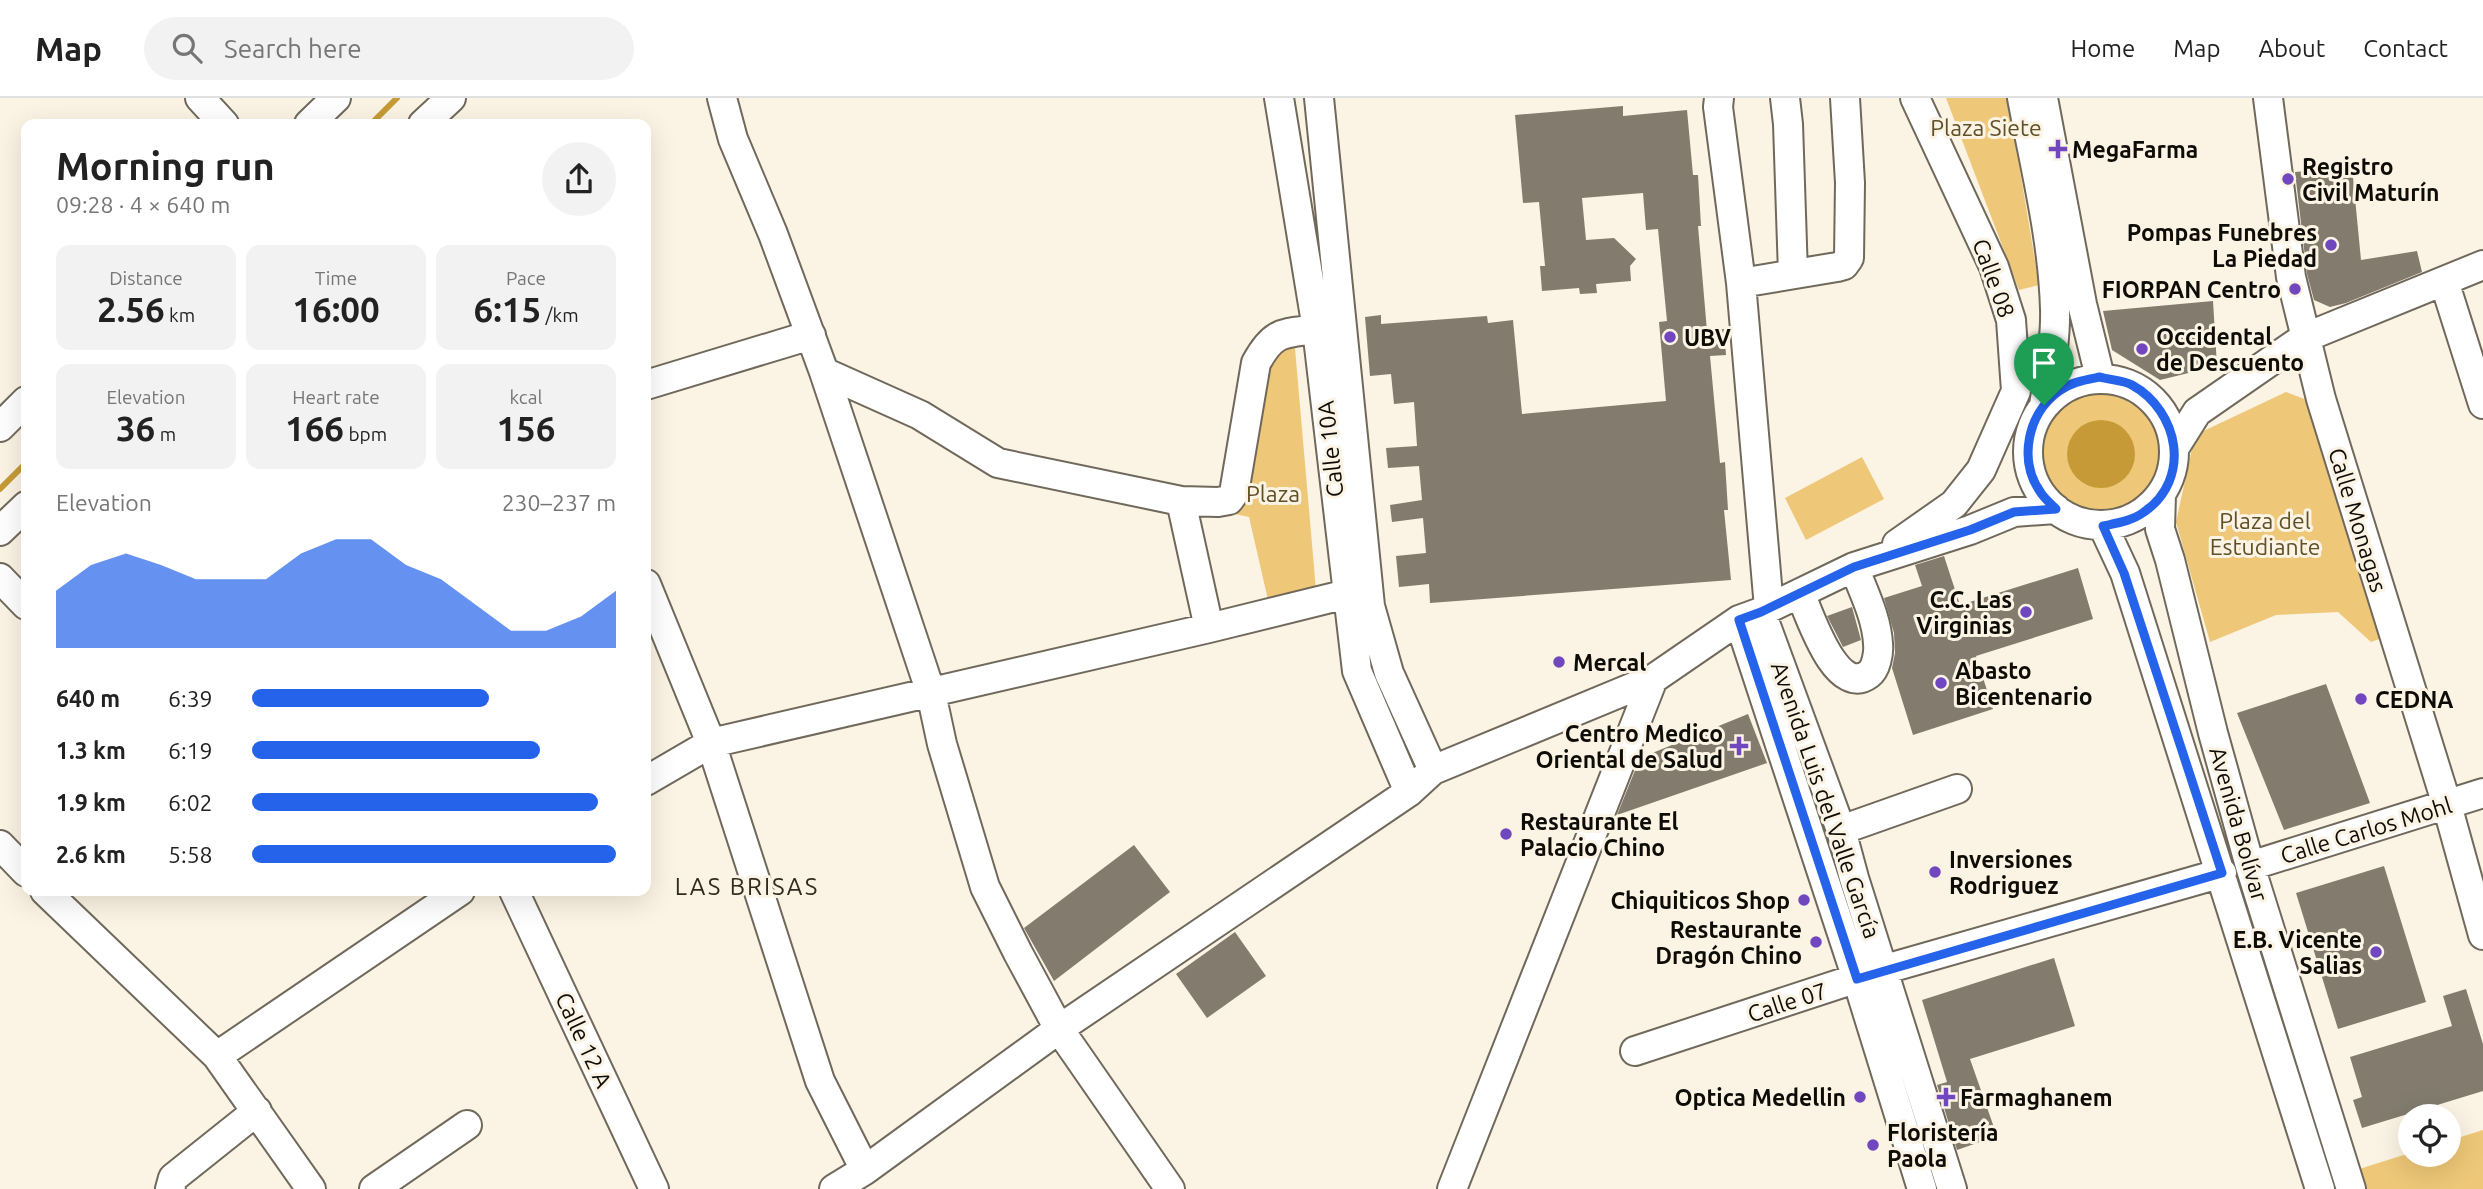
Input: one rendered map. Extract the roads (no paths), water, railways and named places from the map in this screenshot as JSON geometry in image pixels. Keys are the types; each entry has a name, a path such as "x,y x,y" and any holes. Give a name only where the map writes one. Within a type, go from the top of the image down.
{"street":[{"path":"200,98 219,119"},
{"path":"314,119 335,98"},
{"path":"429,119 451,98"},
{"path":"722,98 733,139 811,335 932,693 942,744 985,887 1059,1029 1170,1189"},
{"name":"Calle 10A","path":"1279,98 1317,328 1357,671 1409,792"},
{"name":"Calle 10A","path":"1320,98 1370,606 1389,673 1433,770"},
{"path":"1719,98 1741,283 1756,613"},
{"path":"1785,98 1793,274"},
{"path":"1741,283 1837,267 1844,265 1849,258 1850,183 1845,98"},
{"name":"Calle 08","path":"1854,567 1907,538 1954,504 1980,470 2016,391 2011,320 1994,267 1915,98"},
{"path":"2022,98 2048,244 2054,301 2052,354 2044,405"},
{"path":"2043,98 2082,304 2100,377"},
{"name":"Calle Monagas","path":"2268,98 2291,277 2304,338 2447,804 2483,935"},
{"path":"2175,447 2197,412 2304,338 2483,265"},
{"path":"2444,281 2483,404"},
{"path":"824,372 920,415 998,463 1181,501 1218,502 1229,500 1234,493 1256,363 1264,348 1277,335 1317,328"},
{"path":"651,383 811,335"},
{"path":"2155,401 2169,422 2175,447 2174,464 2161,495 2145,512 2125,522 2103,526 2078,522 2056,509 2040,492 2030,471 2028,448 2032,425 2044,405 2060,391 2079,381 2100,377 2130,384 2155,401 2197,412"},
{"path":"0,427 21,406"},
{"name":"Avenida Bolívar","path":"2161,495 2160,529 2213,733 2250,866 2351,1189"},
{"path":"1181,501 1209,628"},
{"path":"834,1189 865,1170 1059,1029 1409,792 1433,770 1653,679 1756,613 1854,567 1970,530 2014,512 2056,509"},
{"path":"0,531 21,511"},
{"name":"Avenida Bolívar","path":"2103,526 2124,573 2222,873 2320,1189"},
{"path":"1800,593 1827,655 1844,674 1858,678 1869,674 1875,666 1879,646 1873,618 1854,567"},
{"path":"0,578 21,600"},
{"path":"651,777 711,743 1347,594"},
{"path":"651,596 711,743 820,1081 865,1170"},
{"name":"Avenida Luis del Valle García","path":"1756,613 1841,830 1870,975 1922,1189"},
{"name":"Avenida Luis del Valle García","path":"1756,613 1870,975 1952,1189"},
{"path":"1452,1189 1653,679"},
{"path":"1841,830 1957,789"},
{"name":"Calle Carlos Mohl","path":"2250,866 2483,793"},
{"path":"0,845 21,867"},
{"name":"Calle 07","path":"1635,1051 1870,975 2222,873"},
{"path":"61,896 217,1056 311,1189"},
{"path":"217,1056 453,896"},
{"name":"Calle 12 A","path":"516,896 654,1189"},
{"path":"170,1189 173,1178 257,1111"},
{"path":"374,1189 467,1125"}],"waterway":[{"path":"376,119 397,98"},
{"path":"0,489 21,468"}],"place":[{"name":"MegaFarma","path":"2058,149"},
{"name":"Registro Civil Maturín","path":"2288,179"},
{"name":"Pompas Funebres La Piedad","path":"2331,245"},
{"name":"FIORPAN Centro","path":"2295,289"},
{"name":"UBV","path":"1670,337"},
{"name":"Occidental de Descuento","path":"2142,349"},
{"name":"C.C. Las Virginias","path":"2026,612"},
{"name":"Mercal","path":"1559,662"},
{"name":"Abasto Bicentenario","path":"1941,683"},
{"name":"CEDNA","path":"2361,699"},
{"name":"Centro Medico Oriental de Salud","path":"1739,746"},
{"name":"Restaurante El Palacio Chino","path":"1506,834"},
{"name":"Inversiones Rodriguez","path":"1935,872"},
{"name":"Chiquiticos Shop","path":"1804,900"},
{"name":"Restaurante Dragón Chino","path":"1816,942"},
{"name":"E.B. Vicente Salias","path":"2376,952"},
{"name":"Optica Medellin","path":"1860,1097"},
{"name":"Farmaghanem","path":"1946,1097"},
{"name":"Floristería Paola","path":"1873,1145"}],"district":[{"name":"LAS BRISAS","path":"747,886"}],"park label":[{"name":"Plaza Siete","path":"1986,127"},
{"name":"Plaza","path":"1273,493"},
{"name":"Plaza del Estudiante","path":"2265,533"}]}
